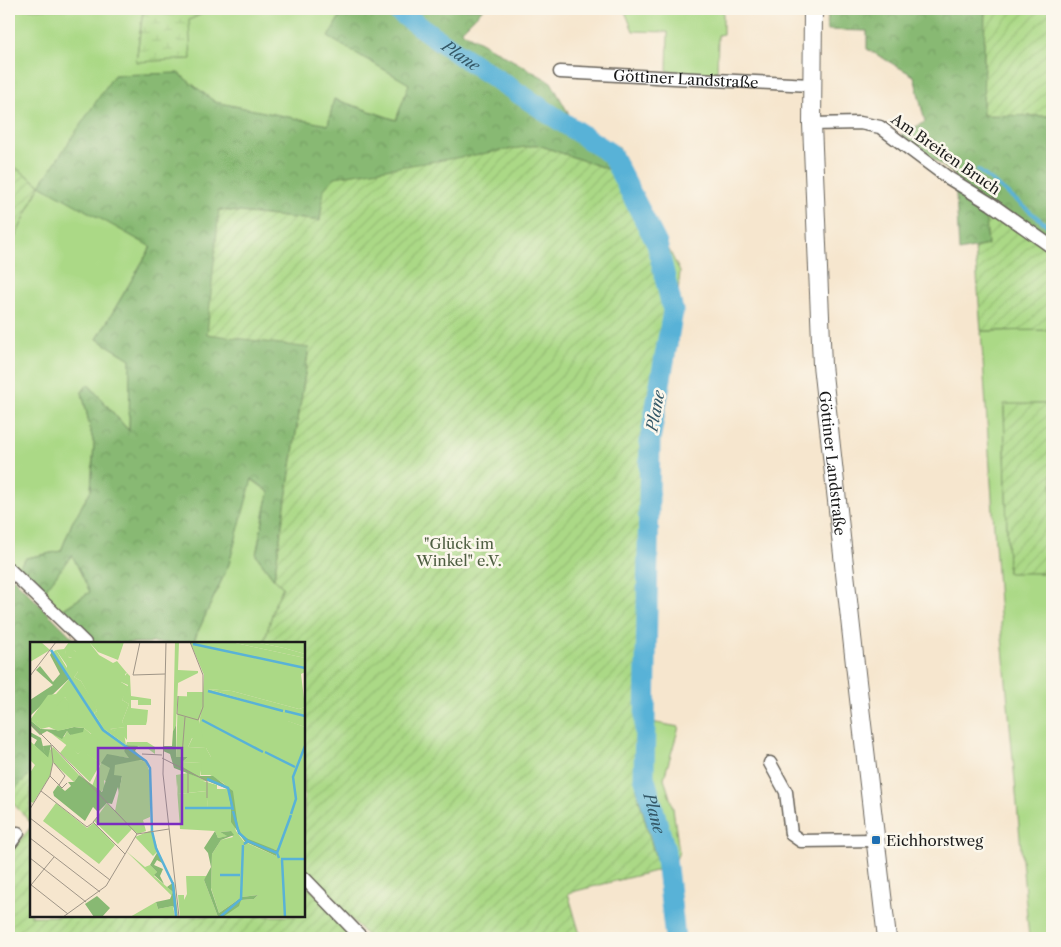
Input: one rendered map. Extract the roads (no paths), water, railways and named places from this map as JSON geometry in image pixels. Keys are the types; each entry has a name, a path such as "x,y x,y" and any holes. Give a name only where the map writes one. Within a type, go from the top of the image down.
{"street":[{"name":"Göttiner Landstraße","path":"813,9 811,85 822,365 887,938"},
{"name":"Göttiner Landstraße","path":"560,72 811,85"},
{"name":"Am Breiten Bruch","path":"812,124 860,123 880,127 946,177 991,204 1052,245"},
{"path":"9,569 84,642"},
{"path":"770,764 786,792 791,834 801,841 876,840"},
{"path":"9,845 18,833"},
{"path":"305,879 362,938"}],"waterway":[{"name":"Plane","path":"395,9 460,55 611,154 657,244 673,311 650,440 644,776 665,850 675,938"},
{"path":"978,170 1048,226"}],"place":[{"name":"Eichhorstweg","path":"876,840"}],"park label":[{"name":"\"Glück im Winkel\" e.V.","path":"459,552"}]}
